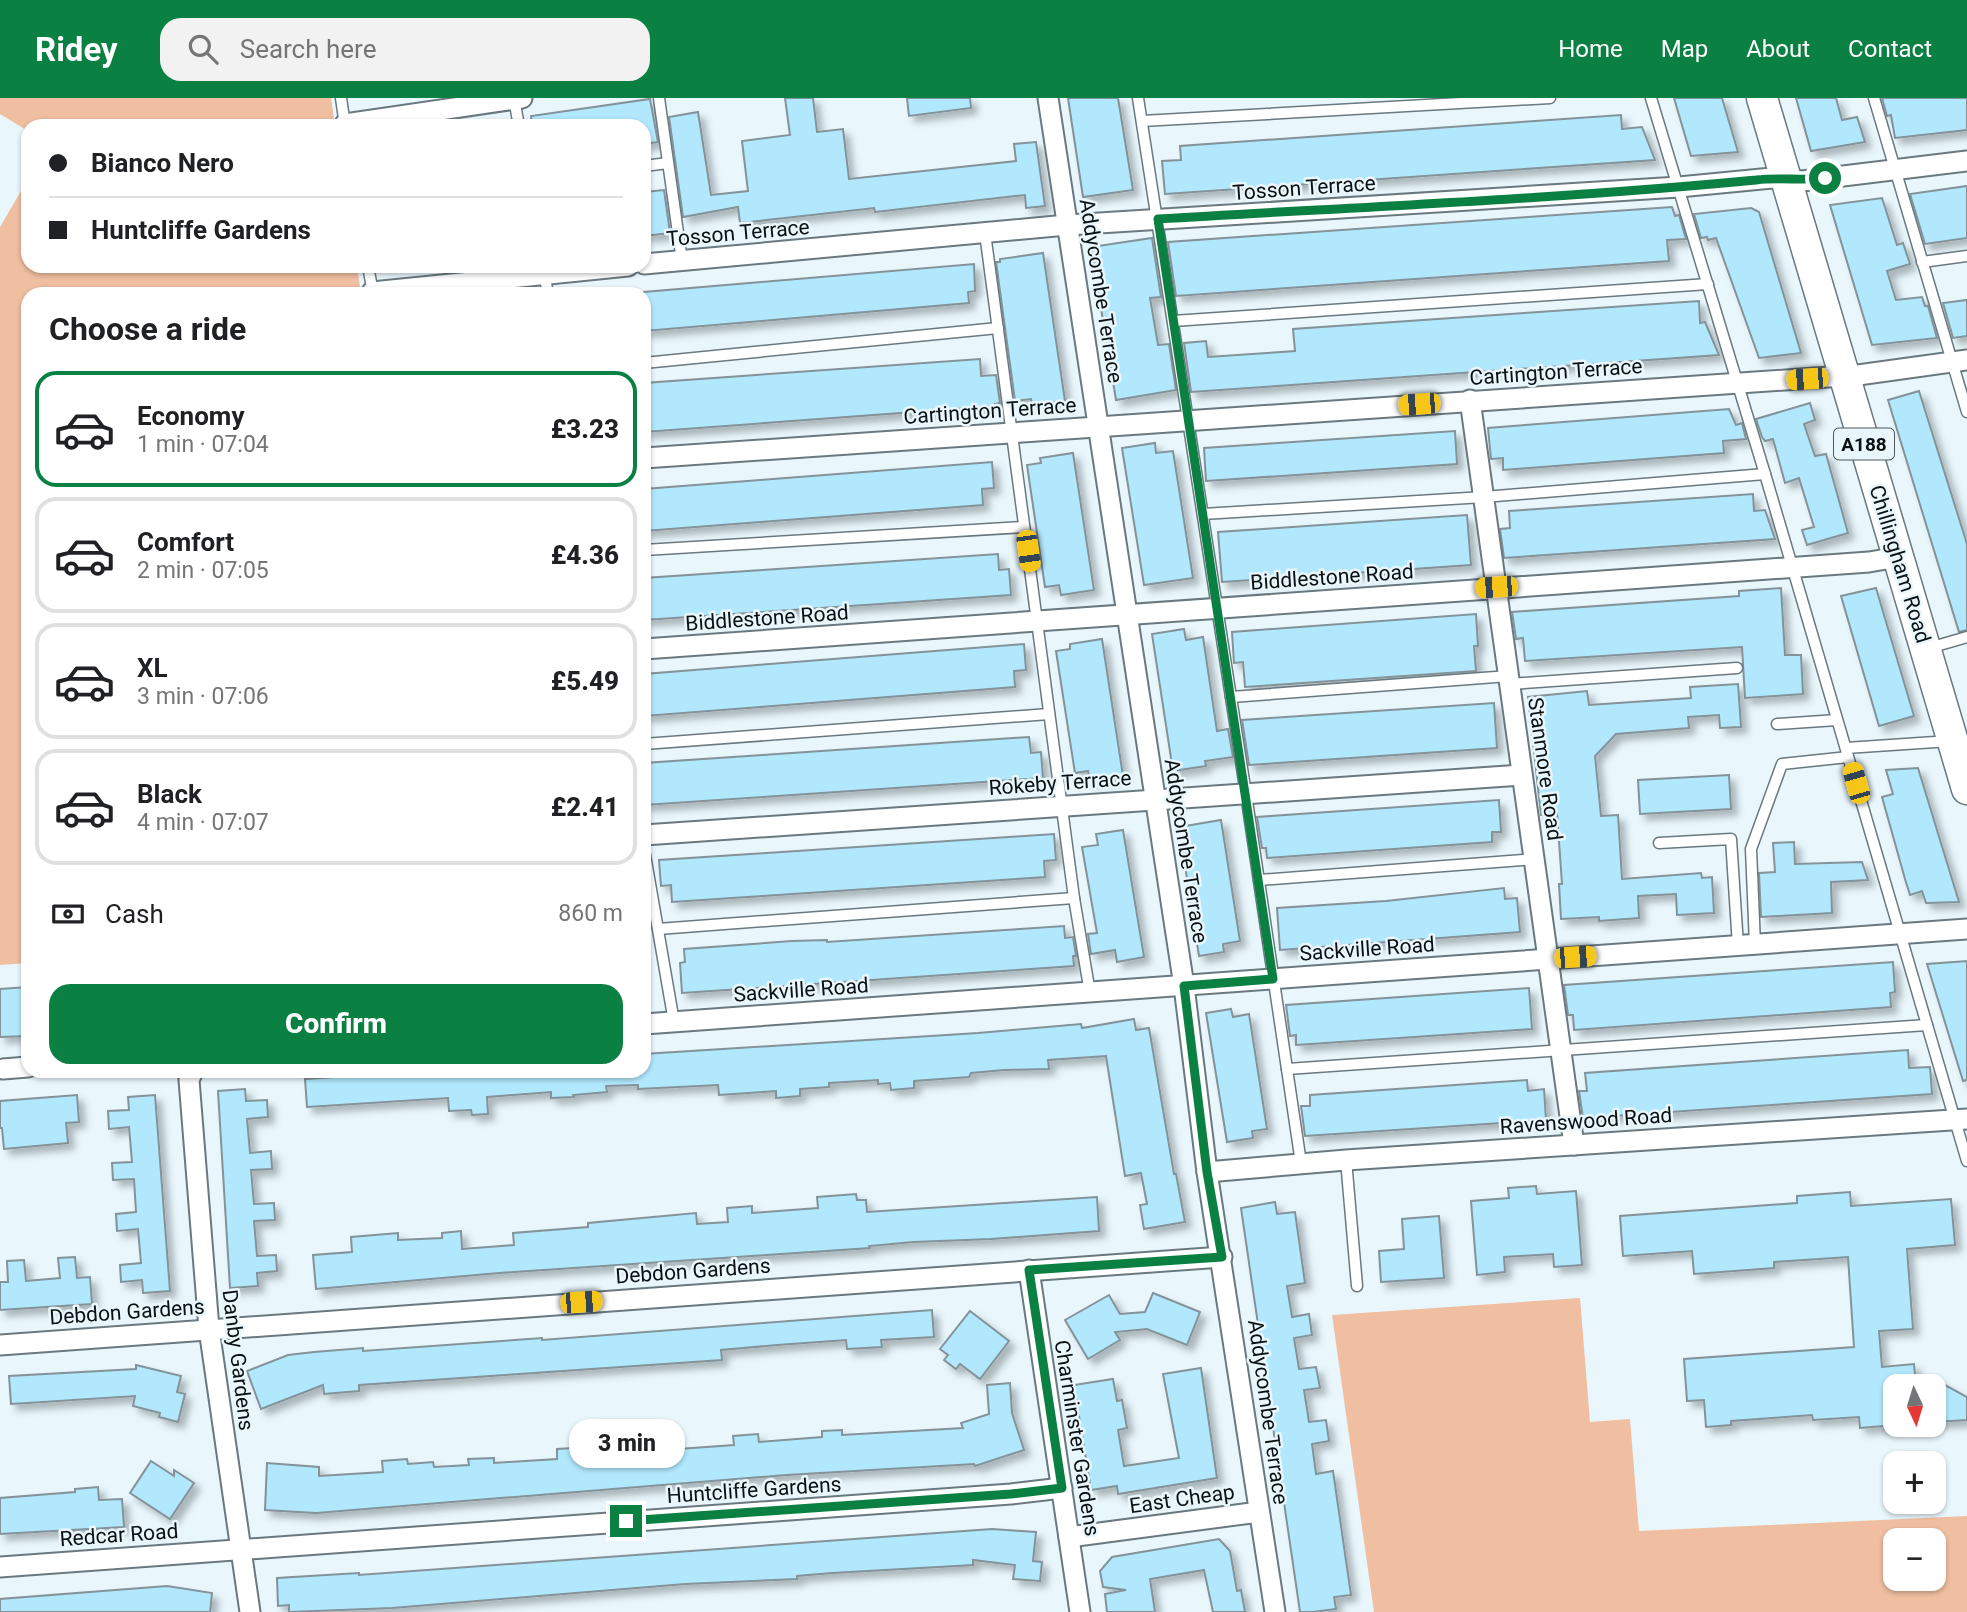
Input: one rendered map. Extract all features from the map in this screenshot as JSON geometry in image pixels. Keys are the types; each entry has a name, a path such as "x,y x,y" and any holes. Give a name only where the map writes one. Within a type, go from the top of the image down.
{"main road":[{"name":"Chillingham Road","path":"1762,98 1967,789"}],"street":[{"path":"384,119 517,98"},
{"name":"Addycombe Terrace","path":"1048,98 1184,986 1207,1172 1275,1612"},
{"name":"Tosson Terrace","path":"651,263 1068,225 1679,187 1772,178 1802,181 1967,161"},
{"path":"416,287 521,273"},
{"name":"Cartington Terrace","path":"651,458 1470,400 1738,384 1844,376 1959,361"},
{"name":"Stanmore Road","path":"1470,400 1574,1145"},
{"name":"Biddlestone Road","path":"651,649 1869,562 1898,557"},
{"name":"Rokeby Terrace","path":"651,835 1522,775"},
{"name":"Sackville Road","path":"651,1024 1967,929"},
{"path":"3,1069 21,1068"},
{"name":"Danby Gardens","path":"190,1078 209,1329 250,1612"},
{"name":"Ravenswood Road","path":"1207,1172 1301,1163 1961,1120"},
{"name":"Debdon Gardens","path":"0,1345 1222,1257"},
{"name":"Charminster Gardens","path":"1029,1270 1080,1612"},
{"name":"Huntcliffe Gardens","path":"241,1549 997,1495 1062,1488"},
{"name":"East Cheap","path":"1069,1537 1259,1512"},
{"name":"Redcar Road","path":"0,1567 241,1549"}],"lane":[{"path":"341,98 344,119"},
{"path":"517,98 518,119"},
{"path":"659,98 682,261"},
{"path":"1138,98 1301,1163"},
{"path":"1142,121 1550,98"},
{"path":"1651,98 1927,1025 1961,1120 1967,1161"},
{"path":"1874,98 1922,262 1959,361 1967,412"},
{"path":"651,165 668,163"},
{"path":"985,233 1074,898 1090,993"},
{"path":"1922,262 1967,256"},
{"path":"1173,321 1707,284"},
{"path":"651,362 998,328"},
{"path":"1202,514 1484,498 1765,474"},
{"path":"651,550 1024,527"},
{"path":"1926,649 1967,637"},
{"path":"1231,697 1738,668"},
{"path":"651,743 1049,714"},
{"path":"1777,724 1837,720"},
{"path":"1747,945 1751,849 1782,764 1953,740"},
{"path":"1659,843 1731,839 1747,945"},
{"path":"1259,880 1535,859"},
{"path":"651,889 674,1022"},
{"path":"658,929 1074,898"},
{"path":"1287,1069 1927,1025"},
{"path":"1346,1160 1357,1286"}],"shaded area":[{"path":"0,98 331,98 334,119 21,119 21,127 0,114"},
{"path":"21,191 21,273 358,273 360,287 21,287 21,964 0,965 0,227"},
{"path":"1580,1298 1590,1422 1630,1419 1639,1531 1967,1516 1967,1612 1374,1612 1332,1315"}],"building":[{"path":"785,98 813,98 817,132 843,129 849,179 1016,161 1014,144 1036,142 1045,206 1026,208 1025,195 875,212 874,208 740,223 738,207 683,217 669,117 698,112 711,195 748,191 742,141 790,135"},
{"path":"907,98 970,98 971,108 909,116"},
{"path":"1068,98 1118,98 1133,190 1083,197"},
{"path":"1674,98 1722,98 1738,152 1691,156"},
{"path":"1796,98 1836,98 1842,120 1857,117 1865,142 1811,151"},
{"path":"1882,98 1967,98 1967,130 1895,138 1891,115 1887,116"},
{"path":"650,99 658,142 651,143 651,119 531,119 531,116"},
{"path":"1621,115 1622,129 1642,127 1655,160 1165,194 1162,161 1181,160 1180,146"},
{"path":"1967,186 1967,238 1925,244 1910,194"},
{"path":"664,190 670,233 651,235 651,191"},
{"path":"1882,198 1897,245 1903,243 1910,264 1887,271 1896,300 1922,297 1925,306 1928,306 1937,338 1872,345 1830,205"},
{"path":"1672,207 1675,216 1679,215 1686,239 1667,240 1669,261 1176,296 1168,242"},
{"path":"1751,208 1759,212 1801,353 1759,358 1716,238 1701,238 1694,214"},
{"path":"1152,238 1161,297 1150,298 1158,345 1169,344 1176,390 1116,400 1091,247"},
{"path":"1043,253 1065,401 1032,405 1031,399 1015,401 996,262 1000,262 1000,259"},
{"path":"974,264 975,291 968,292 969,303 651,330 651,291"},
{"path":"1967,300 1967,336 1953,338 1943,303"},
{"path":"1699,301 1700,323 1705,322 1719,355 1191,392 1184,343 1206,341 1208,357 1295,351 1293,329"},
{"path":"980,359 981,376 996,375 1000,403 995,404 996,406 651,431 651,382"},
{"path":"1919,391 1967,544 1967,630 1959,632 1888,400"},
{"path":"1810,403 1815,420 1804,424 1815,456 1826,454 1848,533 1807,545 1802,530 1814,527 1799,478 1785,483 1773,439 1765,441 1756,419"},
{"path":"1729,409 1736,425 1742,423 1746,439 1723,441 1724,453 1503,470 1503,458 1491,459 1488,428"},
{"path":"1455,431 1457,464 1206,481 1204,448"},
{"path":"1155,443 1156,453 1173,451 1193,578 1144,585 1122,448"},
{"path":"1073,453 1094,590 1061,595 1059,585 1045,587 1027,465 1041,463 1040,458"},
{"path":"992,462 994,488 982,489 983,505 651,530 651,488"},
{"path":"1753,494 1754,511 1765,510 1775,539 1504,558 1500,529 1510,528 1509,511"},
{"path":"1467,515 1471,565 1222,582 1218,532"},
{"path":"998,554 999,570 1009,569 1011,595 651,620 651,578"},
{"path":"1781,588 1785,655 1801,655 1803,694 1745,698 1742,647 1525,661 1523,638 1516,639 1512,612 1739,596 1739,591"},
{"path":"1876,588 1914,716 1879,726 1841,596"},
{"path":"1476,614 1476,671 1245,687 1243,662 1234,663 1232,632"},
{"path":"1184,629 1186,640 1203,637 1217,731 1228,729 1233,757 1205,761 1206,766 1173,771 1152,634"},
{"path":"1102,639 1123,776 1090,781 1088,771 1075,773 1056,651 1070,649 1070,644"},
{"path":"1024,644 1026,670 1014,671 1015,687 651,715 651,673"},
{"path":"1738,684 1741,727 1720,728 1719,715 1688,717 1689,728 1616,734 1595,756 1601,816 1618,815 1622,879 1701,873 1702,878 1712,877 1714,913 1677,915 1676,894 1638,896 1639,918 1599,921 1599,917 1561,919 1559,884 1562,884 1557,813 1541,815 1528,697 1587,691 1589,705 1691,698 1690,687"},
{"path":"1494,703 1497,748 1249,765 1242,720"},
{"path":"1029,737 1031,753 1041,752 1043,778 651,805 651,763"},
{"path":"1918,768 1959,902 1926,903 1922,891 1910,895 1905,879 1882,797 1893,794 1886,770"},
{"path":"1729,775 1731,809 1640,814 1638,780"},
{"path":"1499,800 1501,832 1492,832 1492,842 1267,858 1266,848 1262,848 1257,817"},
{"path":"1221,820 1240,941 1223,944 1224,952 1199,956 1179,827"},
{"path":"1123,830 1144,957 1117,962 1115,950 1091,954 1088,934 1097,933 1082,847 1098,845 1096,834"},
{"path":"1054,834 1056,860 1044,861 1045,877 672,902 671,885 661,886 659,860"},
{"path":"1794,842 1795,864 1862,862 1868,880 1831,882 1832,913 1761,917 1759,873 1775,872 1773,843"},
{"path":"1504,888 1505,899 1517,898 1520,932 1280,950 1277,908 1386,901"},
{"path":"1064,926 1065,938 1073,937 1076,956 1073,956 1074,966 682,993 680,963 685,962 684,949"},
{"path":"1967,961 1967,1080 1963,1081 1927,964"},
{"path":"1893,962 1895,992 1890,993 1891,1007 1574,1030 1573,1015 1568,1015 1564,985"},
{"path":"21,988 21,1036 0,1037 0,989"},
{"path":"1529,988 1532,1029 1296,1045 1296,1035 1290,1036 1286,1005"},
{"path":"1231,1009 1233,1017 1249,1014 1267,1129 1252,1131 1253,1138 1227,1142 1206,1013"},
{"path":"1134,1019 1136,1030 1149,1028 1185,1222 1144,1229 1140,1205 1147,1204 1141,1173 1125,1176 1106,1056 1048,1060 1049,1069 1004,1070 971,1073 969,1077 914,1081 914,1088 891,1090 890,1083 878,1084 878,1080 829,1083 829,1087 800,1089 800,1096 776,1098 776,1091 719,1095 718,1085 638,1089 638,1085 606,1086 607,1092 573,1095 574,1097 551,1098 551,1092 487,1097 488,1114 472,1115 471,1110 449,1111 448,1098 307,1107 305,1079 651,1078 651,1054 1081,1024 1082,1028"},
{"path":"1908,1050 1909,1068 1930,1067 1932,1094 1583,1118 1579,1091 1587,1091 1585,1073"},
{"path":"1527,1080 1528,1091 1544,1089 1546,1120 1305,1136 1301,1106 1310,1106 1310,1095"},
{"path":"245,1089 246,1101 267,1100 268,1117 247,1119 250,1153 271,1151 272,1169 251,1170 254,1204 274,1203 275,1220 254,1221 257,1256 276,1255 277,1271 257,1273 258,1286 230,1288 218,1091"},
{"path":"77,1095 79,1122 66,1123 68,1143 4,1149 0,1128 0,1101"},
{"path":"155,1095 170,1291 143,1293 142,1280 121,1282 120,1265 141,1263 138,1229 117,1231 116,1214 136,1212 134,1179 113,1180 112,1163 132,1162 129,1127 109,1129 108,1111 129,1110 128,1097"},
{"path":"1536,1186 1537,1194 1576,1191 1582,1265 1554,1267 1553,1254 1504,1257 1505,1272 1477,1275 1471,1201 1509,1198 1508,1188"},
{"path":"1850,1192 1851,1206 1951,1199 1955,1245 1907,1249 1913,1329 1879,1331 1882,1367 1914,1364 1915,1374 1883,1374 1883,1426 1860,1428 1859,1417 1813,1420 1812,1415 1731,1421 1731,1425 1706,1427 1704,1400 1687,1401 1684,1359 1854,1347 1848,1257 1774,1262 1774,1268 1694,1274 1692,1251 1623,1256 1620,1216 1797,1203 1797,1196"},
{"path":"856,1194 857,1200 866,1200 867,1212 1097,1197 1099,1231 913,1242 869,1246 870,1248 499,1273 316,1289 313,1255 352,1252 351,1237 398,1233 398,1240 442,1238 442,1233 461,1231 462,1249 514,1245 513,1233 588,1227 588,1223 696,1213 697,1224 728,1222 727,1208 752,1206 752,1213 818,1208 817,1197"},
{"path":"1275,1202 1277,1214 1295,1212 1305,1283 1287,1286 1292,1317 1309,1314 1312,1335 1294,1338 1299,1369 1316,1367 1320,1388 1304,1390 1309,1422 1326,1420 1329,1441 1312,1444 1316,1474 1333,1471 1351,1595 1334,1597 1336,1609 1313,1612 1300,1612 1241,1208"},
{"path":"1439,1216 1444,1278 1381,1282 1379,1251 1404,1249 1402,1219"},
{"path":"75,1257 77,1278 90,1277 92,1304 0,1310 0,1282 8,1282 7,1261 24,1260 26,1281 60,1278 58,1258"},
{"path":"1153,1293 1200,1312 1187,1345 1147,1329 1115,1332 1120,1340 1088,1359 1065,1320 1109,1295 1120,1314 1145,1312"},
{"path":"932,1310 934,1337 881,1340 882,1347 847,1349 846,1340 721,1350 722,1360 359,1385 359,1391 324,1394 323,1385 261,1409 247,1371 288,1355 314,1352 542,1340"},
{"path":"970,1311 1009,1341 980,1379 960,1364 956,1369 944,1360 948,1355 940,1349"},
{"path":"136,1365 181,1376 177,1392 185,1394 178,1422 159,1417 160,1413 133,1406 135,1396 11,1404 9,1376 136,1369"},
{"path":"1201,1368 1217,1478 1118,1494 1117,1486 1091,1490 1074,1385 1113,1379 1117,1401 1122,1400 1127,1428 1118,1430 1124,1466 1179,1458 1163,1374"},
{"path":"1010,1383 1012,1413 1024,1450 975,1466 786,1475 316,1513 265,1510 267,1463 319,1467 319,1476 383,1472 382,1461 407,1459 408,1464 433,1462 434,1467 469,1465 468,1459 494,1458 494,1463 557,1459 557,1449 608,1446 608,1454 734,1445 733,1436 758,1434 759,1442 822,1437 822,1431 842,1430 842,1435 963,1428 961,1423 989,1414 987,1385"},
{"path":"1946,1386 1967,1397 1967,1420 1946,1421"},
{"path":"151,1461 174,1476 174,1470 194,1483 170,1519 130,1493"},
{"path":"98,1487 99,1500 122,1499 124,1527 0,1534 0,1498 75,1492 75,1489"},
{"path":"992,1529 1036,1532 1033,1561 1042,1562 1040,1581 1013,1579 1015,1565 973,1560 973,1565 832,1573 797,1576 797,1579 685,1584 392,1608 289,1612 289,1605 278,1606 277,1578 359,1575"},
{"path":"1219,1539 1230,1551 1237,1591 1241,1590 1245,1612 1213,1612 1204,1570 1150,1579 1155,1612 1107,1612 1105,1594 1126,1590 1103,1587 1100,1571 1112,1557"},
{"path":"167,1586 212,1593 210,1612 0,1612 0,1599"}],"route":[{"path":"626,1521 1011,1494 1062,1488 1029,1270 1222,1257 1207,1172 1184,986 1273,979 1158,219 1679,187 1772,178 1802,181 1825,178"}]}
